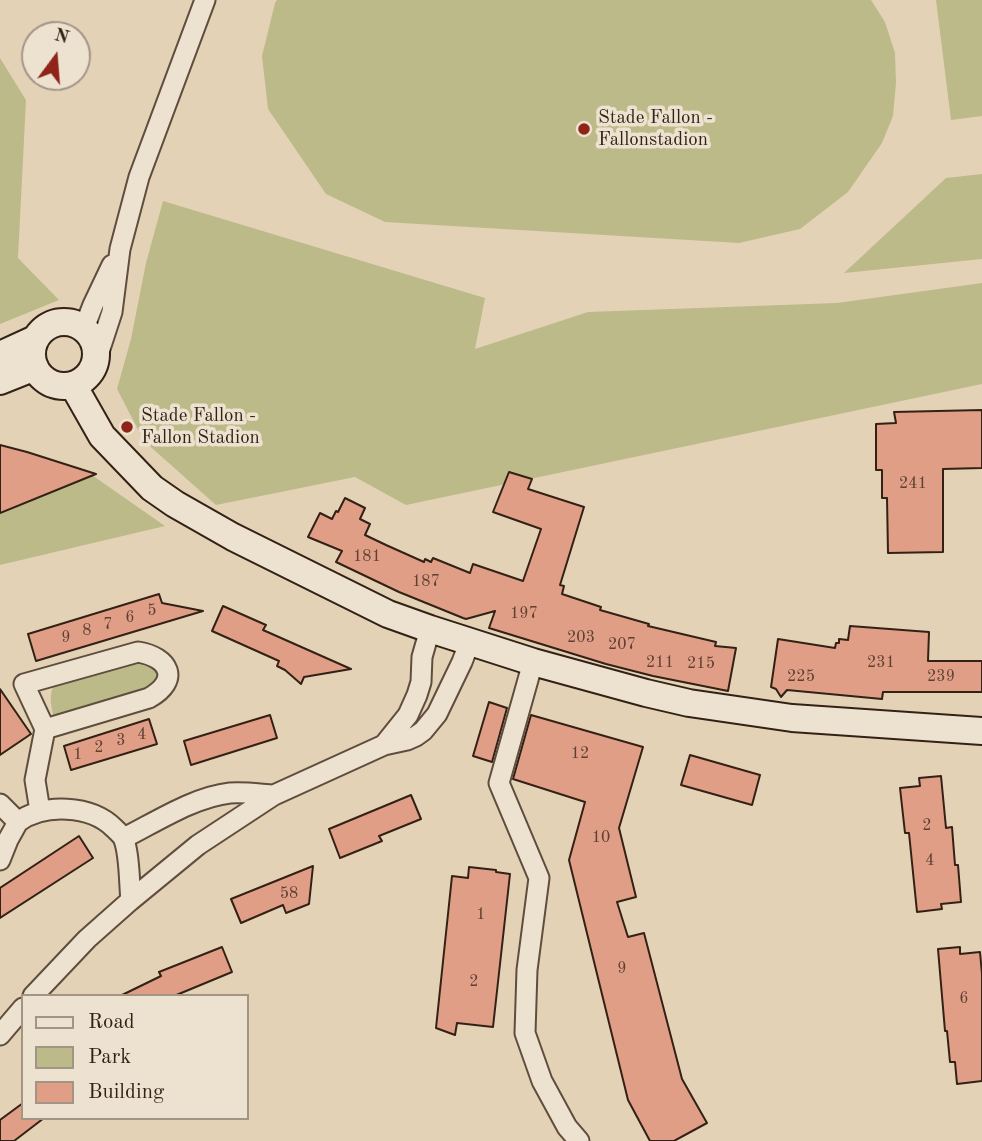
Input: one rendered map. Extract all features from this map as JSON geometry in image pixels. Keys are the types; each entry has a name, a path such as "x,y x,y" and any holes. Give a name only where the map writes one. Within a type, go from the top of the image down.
{"street":[{"path":"35,339 32,353 35,368 41,377 51,383 67,386 86,377 93,369 112,312 120,249 139,177 205,0"},
{"path":"84,328 120,249"},
{"path":"0,355 35,339 44,328 57,322 71,322 84,328 92,336 97,358"},
{"path":"0,381 35,368"},
{"path":"67,386 102,436 152,488 233,537 388,614 533,662 646,693 715,708 825,721 982,731"},
{"path":"384,745 408,715 417,695 421,682 422,657 430,629"},
{"path":"35,994 87,939 198,845 274,795 384,745 416,736 429,726 470,641"},
{"path":"40,811 35,780 45,729 24,684 138,652 150,654 164,662 168,672 167,682 158,693 45,729"},
{"path":"533,662 499,783 539,877 527,970 525,1033 542,1081 567,1128 579,1141"},
{"path":"124,838 198,801 215,796 245,793 274,795"},
{"path":"0,804 18,822"},
{"path":"0,860 4,838 28,815 40,811 82,811 106,821 124,838 131,900"},
{"path":"1,1033 21,1010"}],"green space":[{"name":"Stade Fallon - Fallonstadion","path":"277,0 871,0 885,22 895,53 893,116 882,143 848,192 800,229 739,243 385,222 326,194 268,109 262,56"},
{"path":"936,0 982,0 982,116 951,120"},
{"path":"0,58 26,100 18,258 59,300 0,324"},
{"path":"982,174 982,259 844,273 946,178"},
{"path":"163,201 485,298 475,349 588,312 837,303 982,283 982,384 406,505 355,477 216,505 144,441 117,389"},
{"path":"89,473 165,526 0,565 0,514"},
{"path":"148,660 159,673 156,686 60,718 53,715 51,694 56,683"}],"building":[{"path":"982,410 982,468 943,469 943,552 888,553 887,498 882,498 882,470 876,470 876,424 896,423 894,412"},
{"path":"0,445 27,452 96,474 0,513"},
{"path":"509,472 532,479 528,489 584,507 560,585 564,586 562,594 601,607 600,610 649,624 648,626 716,642 715,646 736,648 728,691 606,664 489,628 495,611 463,618 336,562 342,551 308,537 320,513 332,519 345,498 365,508 360,519 370,524 365,535 386,545 424,562 425,559 431,562 433,558 470,573 473,564 523,581 541,529 493,512"},
{"path":"159,594 162,603 203,611 36,661 28,634"},
{"path":"223,606 266,625 263,630 351,669 304,677 301,684 277,666 279,661 212,631"},
{"path":"850,626 929,632 928,661 982,661 982,692 883,692 882,699 787,690 781,697 776,689 771,687 778,639 835,648 839,639 848,640"},
{"path":"0,689 31,734 0,755"},
{"path":"489,702 507,708 492,762 473,756"},
{"path":"270,715 277,738 191,765 184,741"},
{"path":"531,715 643,747 619,828 636,897 617,902 628,937 644,933 682,1079 707,1123 674,1141 650,1141 628,1100 569,860 585,802 513,779"},
{"path":"149,719 157,744 71,770 64,746"},
{"path":"690,755 760,775 752,805 681,785"},
{"path":"941,776 946,828 952,827 961,902 941,904 942,909 917,912 909,833 905,833 900,788 920,786 919,778"},
{"path":"411,795 421,819 379,836 382,841 340,858 329,829"},
{"path":"79,836 93,858 0,918 0,888"},
{"path":"313,866 309,904 286,913 283,905 241,923 231,899"},
{"path":"469,867 510,874 493,1027 457,1023 455,1035 436,1028 452,876 468,878"},
{"path":"222,947 232,972 179,994 124,994 161,976 159,972"},
{"path":"960,947 960,954 980,952 982,1081 957,1084 955,1062 950,1062 945,1031 938,949"},
{"path":"21,1104 21,1120 41,1120 14,1141 0,1141 0,1120"}],"place":[{"name":"Stade Fallon - Fallonstadion","path":"584,129"},
{"name":"Stade Fallon - Fallon Stadion","path":"127,427"}]}
